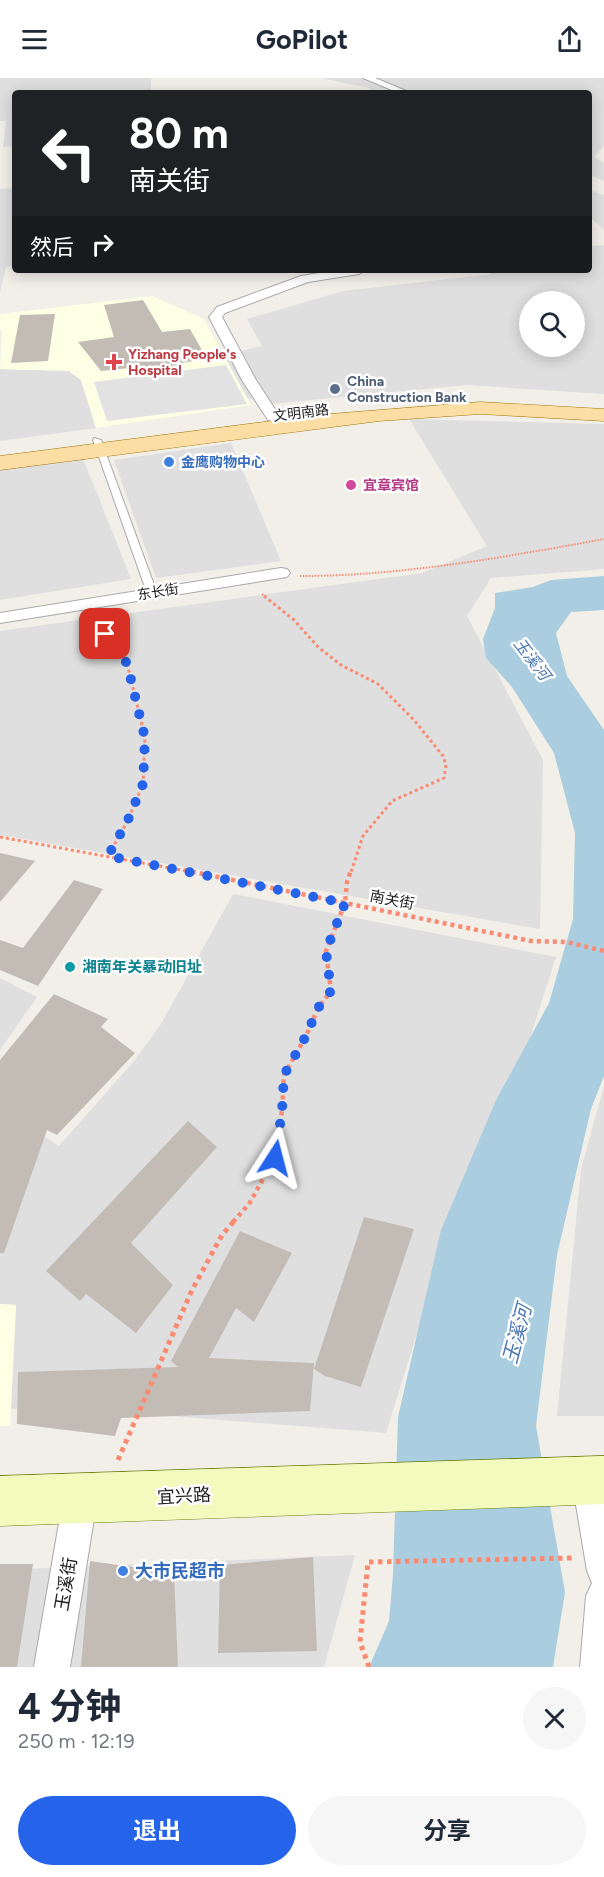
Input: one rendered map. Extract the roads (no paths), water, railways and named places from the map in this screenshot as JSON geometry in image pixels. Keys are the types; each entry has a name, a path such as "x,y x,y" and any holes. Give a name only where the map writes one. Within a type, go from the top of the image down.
{"main road":[{"name":"文明南路","path":"0,453 99,445 273,417 369,405 441,400 488,400 604,406"},
{"path":"0,463 99,445 423,412 525,409 604,415"},
{"name":"宜兴路","path":"0,1501 90,1500 367,1487 590,1481"}],"street":[{"path":"367,78 399,90"},
{"path":"273,417 249,380 215,317 221,310 254,300 305,279 341,273"},
{"name":"东长街","path":"0,618 281,573"},
{"path":"589,1564 590,1481"},
{"name":"玉溪街","path":"52,1667 90,1500"},
{"path":"598,1667 604,1596"}],"lane":[{"path":"99,445 152,593"}],"water":[{"name":"玉溪河","path":"604,576 604,610 571,612 556,633 567,676 604,730 604,1076 591,1109 557,1255 536,1426 565,1592 553,1667 369,1667 389,1621 393,1574 398,1417 441,1230 496,1100 549,1003 573,919 575,833 554,753 512,687 486,658 483,639 495,608 495,593 533,587 551,580"}],"place":[{"name":"Yizhang People's Hospital","path":"114,362"},
{"name":"China Construction Bank","path":"335,389"},
{"name":"金鹰购物中心","path":"169,462"},
{"name":"宜章宾馆","path":"351,485"},
{"name":"湘南年关暴动旧址","path":"70,967"},
{"name":"大市民超市","path":"123,1571"}]}
